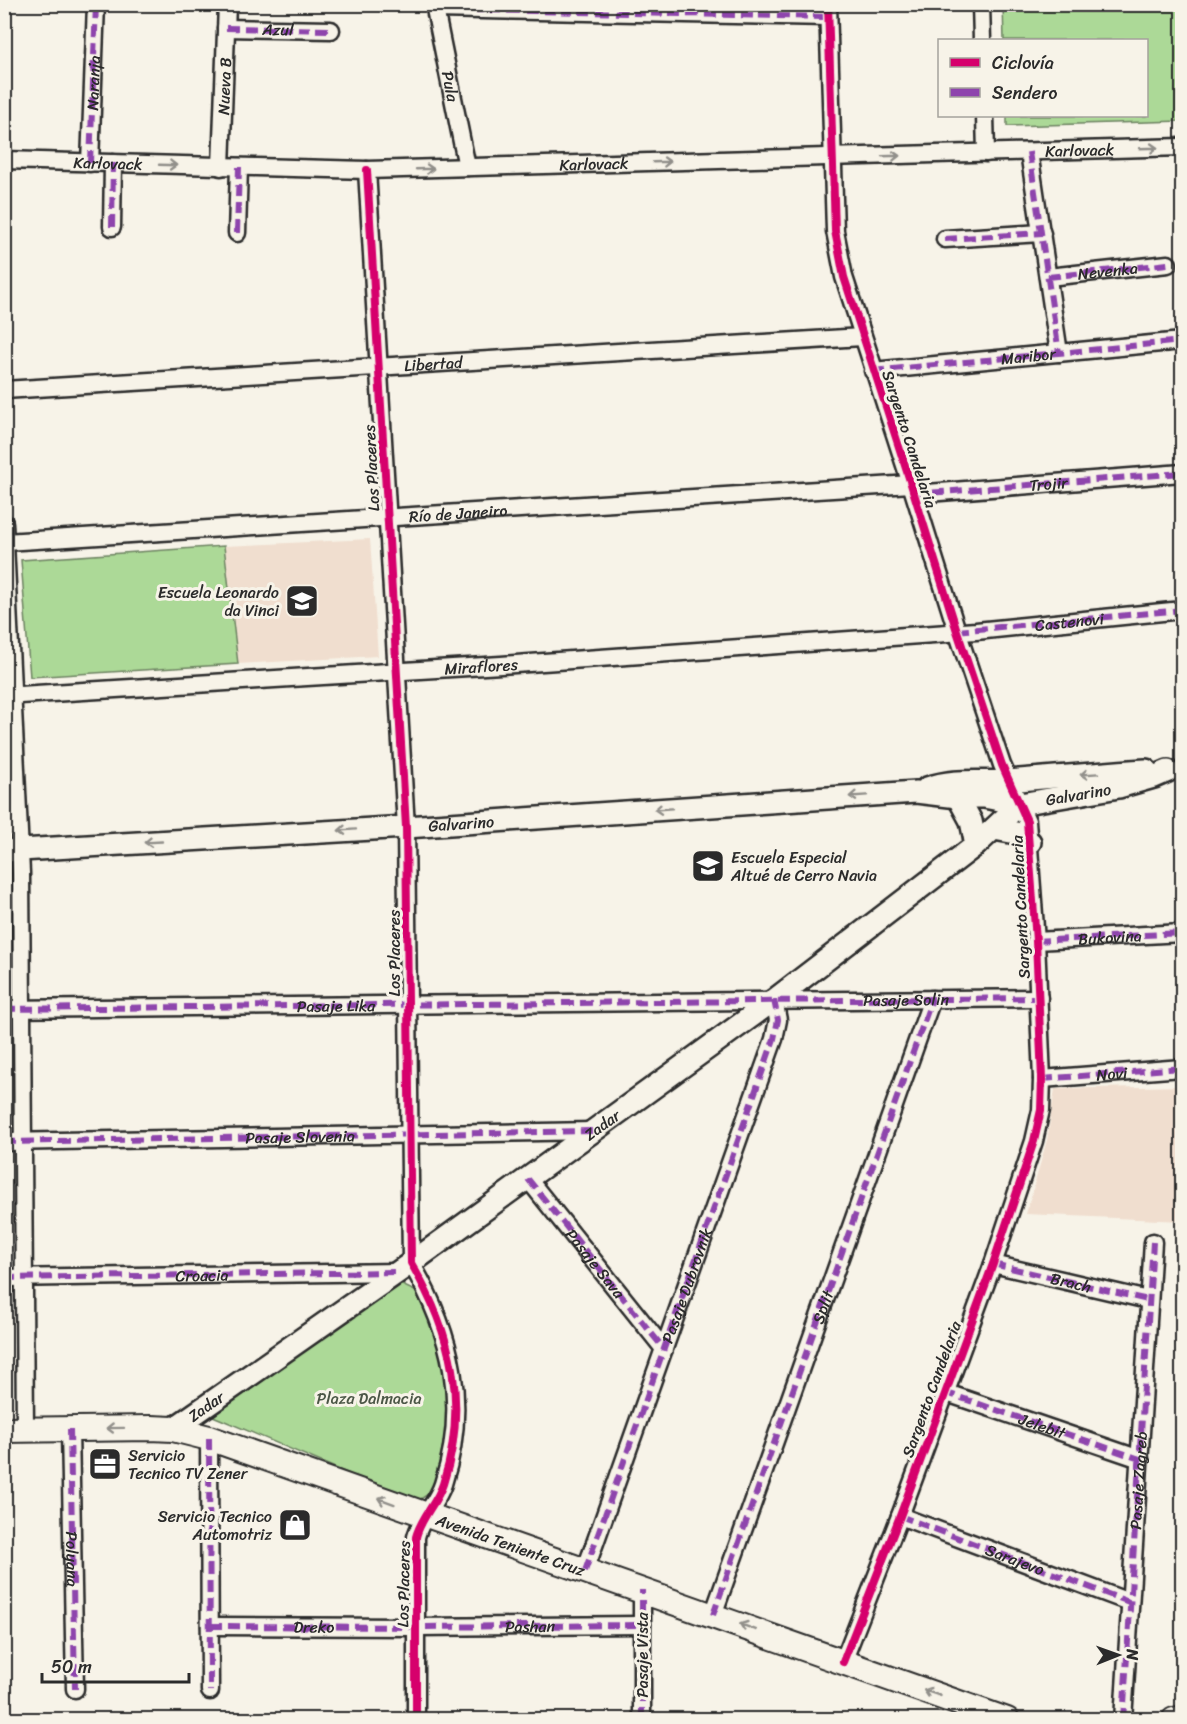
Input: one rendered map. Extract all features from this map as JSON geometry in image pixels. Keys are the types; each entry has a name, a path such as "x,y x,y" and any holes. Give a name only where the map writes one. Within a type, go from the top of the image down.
{"main road":[{"name":"Avenida Teniente Cruz","path":"15,1430 173,1429 209,1438 1007,1719"},
{"path":"1174,1719 1182,1718"}],"street":[{"name":"Naranja","path":"90,163 96,4"},
{"name":"Nueva B","path":"221,167 227,4"},
{"path":"981,4 982,39"},
{"path":"435,7 828,11"},
{"name":"Pula","path":"435,7 467,168"},
{"name":"Sargento Candelaria","path":"828,11 837,246 862,337 957,631 1008,781 1028,821 1042,1079 1041,1110 1034,1141 993,1264 900,1516 843,1662"},
{"name":"Azul","path":"226,28 330,30"},
{"path":"985,117 986,153"},
{"name":"Karlovack","path":"4,160 367,170 1182,147"},
{"path":"1029,152 1059,353"},
{"path":"112,227 113,163"},
{"path":"237,233 239,167"},
{"name":"Los Placeres","path":"367,170 406,827 409,1135 406,1268 432,1302 445,1335 451,1360 456,1401 448,1470 440,1494 418,1528 415,1545 416,1719"},
{"path":"945,239 1041,233"},
{"name":"Nevenka","path":"1048,277 1168,264"},
{"name":"Libertad","path":"4,390 862,337"},
{"name":"Maribor","path":"873,371 1182,341"},
{"name":"Trojir","path":"913,489 1182,473"},
{"name":"Río de Janeiro","path":"5,542 913,489"},
{"path":"4,523 12,851 13,1009 22,1142 24,1278 15,1430"},
{"name":"Castenovi","path":"957,631 1182,610"},
{"name":"Miraflores","path":"8,696 957,631"},
{"name":"Galvarino","path":"916,792 940,783 965,780 1008,781 1147,770 1175,770"},
{"name":"Galvarino","path":"12,851 916,792 958,797 984,797 1020,804 1119,787 1175,770"},
{"path":"958,797 971,821 976,845"},
{"name":"Zadar","path":"173,1429 406,1268 774,1000 976,845 1020,804"},
{"path":"994,829 1016,832 1030,842"},
{"name":"Bukovina","path":"1036,941 1182,933"},
{"name":"Pasaje Solin","path":"774,1000 1039,998"},
{"name":"Split","path":"713,1615 932,999"},
{"name":"Pasaje Lika","path":"13,1009 774,1000"},
{"name":"Pasaje Dubrovnik","path":"585,1571 774,1039 778,1020 774,1000"},
{"name":"Novi","path":"1042,1079 1182,1068"},
{"name":"Pasaje Slovenia","path":"4,1142 593,1131"},
{"name":"Pasaje Sava","path":"528,1179 664,1349"},
{"name":"Pasaje Zagreb","path":"1124,1719 1129,1602 1153,1242"},
{"name":"Brach","path":"993,1264 1148,1300"},
{"name":"Croacia","path":"4,1278 406,1268"},
{"name":"Jelebit","path":"944,1392 1140,1459"},
{"name":"Polyana","path":"70,1429 75,1689"},
{"path":"209,1438 210,1690"},
{"name":"Sarajevo","path":"900,1516 1129,1602"},
{"name":"Pasaje Vista","path":"642,1590 642,1719"},
{"name":"Pashan","path":"416,1627 642,1625"},
{"name":"Dreko","path":"210,1626 416,1627"}],"shaded area":[{"name":"Escuela Leonardo da Vinci","path":"370,539 378,656 238,664 224,546"},
{"path":"1182,1086 1182,1221 1026,1214 1047,1140 1055,1089"}],"green space":[{"path":"1003,5 1182,5 1182,121 1007,126 1007,117 1148,117 1148,39 1004,39"},
{"path":"224,546 238,664 30,677 21,560"},
{"name":"Plaza Dalmacia","path":"400,1284 415,1291 434,1329 442,1355 447,1406 446,1430 435,1483 430,1493 419,1500 406,1498 213,1416"}],"marked path":[{"path":"90,163 96,4"},
{"path":"435,9 828,17"},
{"path":"226,28 331,30"},
{"path":"1029,152 1059,353"},
{"path":"112,227 113,163"},
{"path":"237,233 239,167"},
{"path":"945,239 1042,233"},
{"path":"1048,277 1168,264"},
{"path":"873,371 1182,341"},
{"path":"915,494 1182,473"},
{"path":"957,631 1182,610"},
{"path":"1036,941 1182,933"},
{"path":"4,1009 1039,998"},
{"path":"713,1615 932,999"},
{"path":"585,1571 774,1039 778,1020 774,1000"},
{"path":"1042,1079 1182,1068"},
{"path":"4,1142 593,1131"},
{"path":"528,1179 664,1349"},
{"path":"1123,1720 1153,1242"},
{"path":"993,1264 1148,1300"},
{"path":"4,1278 400,1272"},
{"path":"944,1392 1140,1459"},
{"path":"70,1429 75,1689"},
{"path":"209,1438 210,1691"},
{"path":"900,1516 1129,1602"},
{"path":"642,1590 642,1720"},
{"path":"210,1626 642,1625"}],"cycle path":[{"path":"828,4 835,231 844,277 1002,765 1027,821 1036,941 1042,1079 1041,1110 1034,1141 993,1264 900,1516 843,1662"},
{"path":"367,170 406,827 411,1263 437,1316 446,1343 455,1398 455,1426 451,1455 443,1484 421,1523 416,1537 416,1720"}],"place":[{"name":"Escuela Leonardo da Vinci","path":"302,601"},
{"name":"Escuela Especial Altué de Cerro Navia","path":"708,866"},
{"name":"Servicio Tecnico TV Zener","path":"105,1464"},
{"name":"Servicio Tecnico Automotriz","path":"295,1525"}]}
